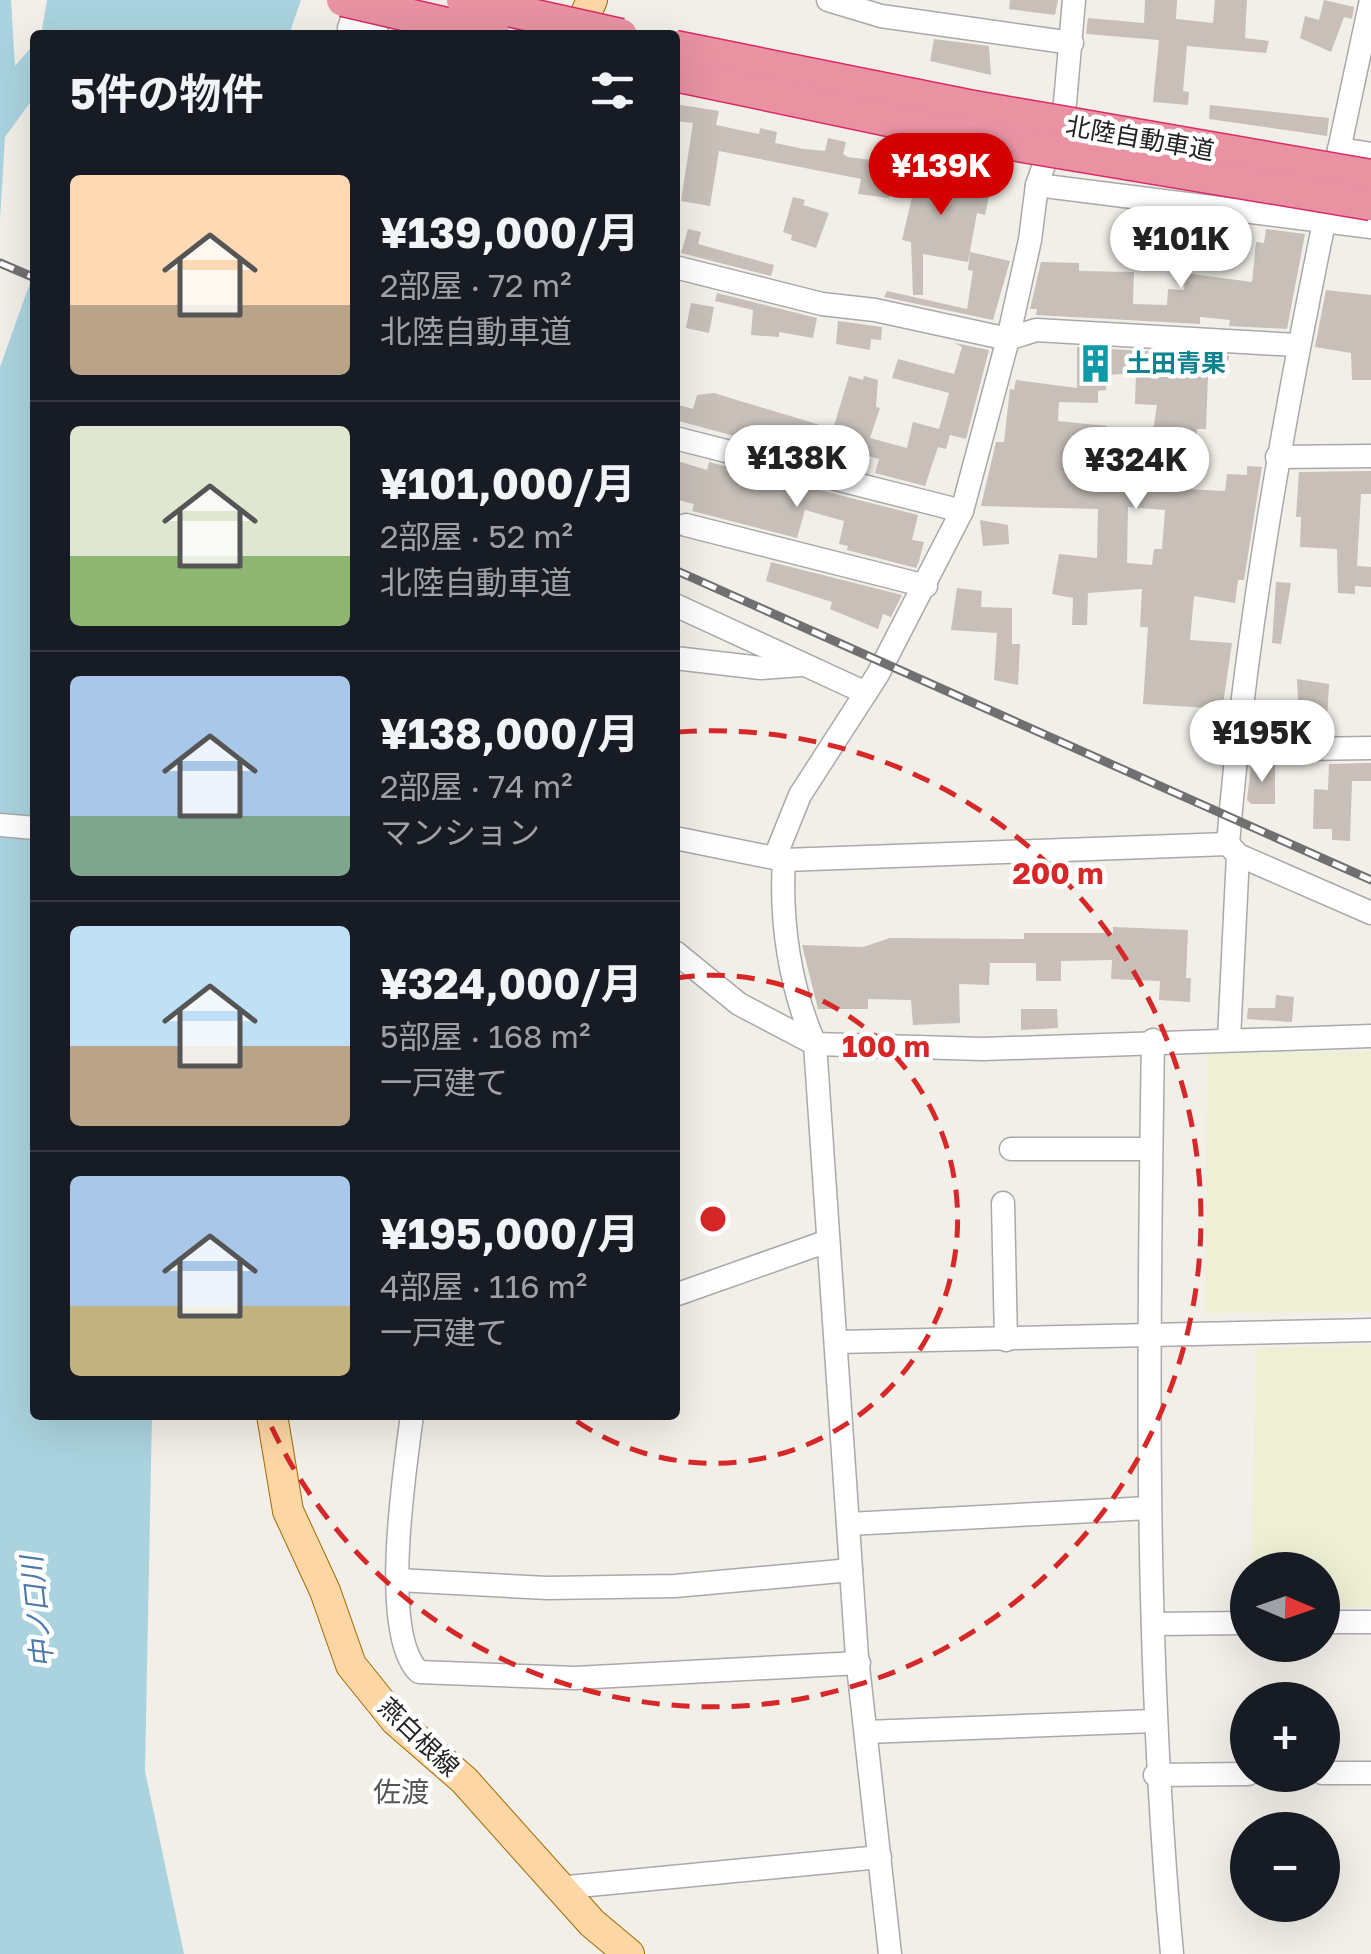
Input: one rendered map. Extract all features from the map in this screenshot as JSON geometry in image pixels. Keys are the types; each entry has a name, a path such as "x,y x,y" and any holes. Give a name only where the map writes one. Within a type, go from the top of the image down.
{"highway":[{"path":"464,0 599,30"},
{"path":"346,21 441,30"},
{"name":"北陸自動車道","path":"680,48 986,110 1371,176"},
{"name":"北陸自動車道","path":"680,76 970,136 1371,204"}],"main road":[{"path":"578,30 592,0"},
{"name":"燕白根線","path":"273,1420 288,1510 325,1591 352,1665 396,1722 464,1780 558,1888 629,1954"}],"street":[{"path":"346,21 359,0"},
{"path":"468,30 483,0"},
{"path":"828,0 881,16 1072,43"},
{"path":"890,1954 859,1663 815,1044 799,1008 794,982 780,859 800,795 866,693 926,586 962,511 1008,339 1030,240 1037,185 1066,104 1074,0"},
{"path":"1229,1039 1235,750 1296,345 1371,0"},
{"path":"1339,149 1371,154"},
{"path":"1037,185 1324,218 1371,227"},
{"path":"680,267 822,304 875,310 1008,339 1036,330 1296,345"},
{"path":"680,439 962,511"},
{"path":"1277,457 1371,456"},
{"path":"686,525 926,586"},
{"path":"680,607 866,693"},
{"path":"680,659 761,668 804,664"},
{"path":"1235,750 1371,748"},
{"path":"0,825 30,828"},
{"path":"680,839 780,859 1233,850 1371,913"},
{"path":"680,956 739,1004 815,1044 983,1049 1154,1040 1371,1036"},
{"path":"1154,1040 1147,1332 1149,1508 1155,1775 1172,1954"},
{"path":"1011,1149 1152,1149"},
{"path":"1003,1203 1006,1340"},
{"path":"680,1293 828,1241"},
{"path":"837,1342 1006,1340 1147,1332 1371,1330"},
{"path":"411,1420 399,1510 398,1580 408,1661 420,1672 575,1678 859,1663"},
{"path":"849,1524 1149,1508"},
{"path":"398,1580 547,1588 675,1586 852,1570"},
{"path":"1340,1622 1371,1622"},
{"path":"1153,1624 1230,1623"},
{"path":"866,1732 1154,1721"},
{"path":"1340,1773 1371,1773"},
{"path":"1155,1775 1230,1774"},
{"path":"558,1888 880,1858"}],"green space":[{"path":"1371,1051 1371,1312 1205,1313 1207,1053"},
{"path":"1371,1345 1371,1607 1340,1607 1340,1552 1251,1552 1256,1348"}],"water":[{"path":"0,0 11,0 15,66 30,49 30,103 5,137 0,219"},
{"path":"47,0 301,0 291,30 42,30"},
{"name":"中ノ口川","path":"30,283 30,1420 152,1420 145,1771 184,1954 0,1954 0,367"}],"building":[{"path":"1010,0 1058,0 1055,15 1009,9"},
{"path":"1145,0 1177,0 1176,19 1213,23 1215,0 1247,0 1245,38 1269,41 1266,53 1187,46 1183,91 1189,92 1188,105 1153,102 1159,40 1086,34 1088,18 1144,23"},
{"path":"1324,0 1354,7 1352,19 1344,17 1331,52 1300,38 1305,16 1319,20"},
{"path":"934,39 989,46 991,75 930,61"},
{"path":"680,105 719,111 716,125 759,134 760,128 777,132 775,143 825,151 828,138 846,142 843,154 848,157 894,163 889,198 858,194 861,179 719,151 710,206 681,201 693,123 680,122"},
{"path":"1210,105 1329,118 1327,136 1209,119"},
{"path":"932,150 943,152 937,171 944,173 942,178 990,192 985,215 977,213 968,262 923,254 923,295 913,295 911,242 902,240 919,167 926,169"},
{"path":"793,197 805,200 803,205 829,213 816,248 791,240 792,235 783,232"},
{"path":"688,229 701,232 698,244 774,265 771,276 681,253"},
{"path":"1266,229 1305,234 1287,329 1229,326 1230,320 1200,317 1200,324 1036,315 1037,309 1030,309 1041,262 1079,263 1079,271 1134,272 1133,304 1167,305 1168,289 1184,290 1185,273 1252,282 1256,242 1264,243"},
{"path":"970,252 1010,261 993,320 884,297 887,291 967,309 973,271 968,270"},
{"path":"1326,290 1371,295 1371,380 1352,380 1351,353 1315,347"},
{"path":"717,293 817,318 813,338 779,332 779,337 751,335 753,310 715,301"},
{"path":"691,303 714,307 709,333 686,328"},
{"path":"838,321 882,327 881,340 871,339 870,350 836,344"},
{"path":"955,343 989,350 966,439 950,435 946,449 938,447 925,486 875,473 879,459 845,450 843,455 821,453 820,459 680,421 680,405 693,409 697,395 714,393 833,429 849,376 863,380 864,376 878,380 876,407 880,408 870,438 907,448 913,422 939,429 949,393 892,378 898,359 954,374 962,347"},
{"path":"1077,347 1229,356 1228,364 1191,363 1190,373 1208,376 1206,429 1197,429 1196,444 1182,443 1181,456 1156,454 1157,444 1151,444 1157,405 1135,404 1136,373 1107,375 1106,390 1098,391 1098,403 1059,402 1058,421 1107,426 1107,485 1225,491 1227,474 1247,475 1247,466 1262,467 1244,580 1238,580 1235,603 1194,596 1190,640 1232,643 1223,704 1211,704 1210,708 1143,704 1148,627 1140,627 1142,589 1088,593 1087,625 1072,625 1073,598 1052,594 1059,554 1097,558 1098,509 981,506 996,442 1004,442 1010,389 1014,390 1016,380 1077,388","holes":["1128,507 1165,510 1162,549 1154,549 1152,565 1127,563"]},
{"path":"680,462 707,470 709,462 918,515 912,540 924,542 916,568 847,550 848,546 839,544 844,521 805,510 797,538 692,511 694,504 680,500"},
{"path":"1371,471 1371,494 1361,494 1357,566 1371,567 1371,587 1355,586 1355,594 1338,593 1337,549 1300,547 1301,517 1296,517 1299,472"},
{"path":"980,520 1008,525 1009,544 983,546"},
{"path":"771,562 902,595 891,617 883,614 878,629 830,609 832,602 766,581"},
{"path":"1276,582 1291,583 1281,644 1272,643"},
{"path":"957,588 982,591 981,607 1012,608 1012,644 1020,644 1018,685 994,680 997,633 951,630"},
{"path":"1297,679 1329,684 1327,722 1299,721"},
{"path":"1371,763 1371,781 1352,781 1350,841 1332,840 1332,829 1313,829 1314,789 1328,790 1329,764"},
{"path":"1275,764 1275,804 1251,804 1247,800 1251,765"},
{"path":"1113,927 1188,930 1186,978 1191,978 1190,1002 1159,1000 1160,981 1111,979 1112,960 1061,961 1061,981 1036,981 1036,963 990,963 989,985 959,984 960,1023 913,1025 911,1000 868,999 868,1009 818,1009 802,945 863,947 890,938 1024,939 1024,933 1113,933"},
{"path":"1276,995 1294,997 1292,1022 1247,1019 1248,1008 1275,1008"},
{"path":"1021,1009 1057,1009 1058,1028 1021,1030"}],"railway":[{"path":"0,263 30,276"},
{"path":"680,572 1371,880"}],"place":[{"name":"土田青果","path":"1096,363"}],"district":[{"name":"佐渡","path":"401,1792"}]}
